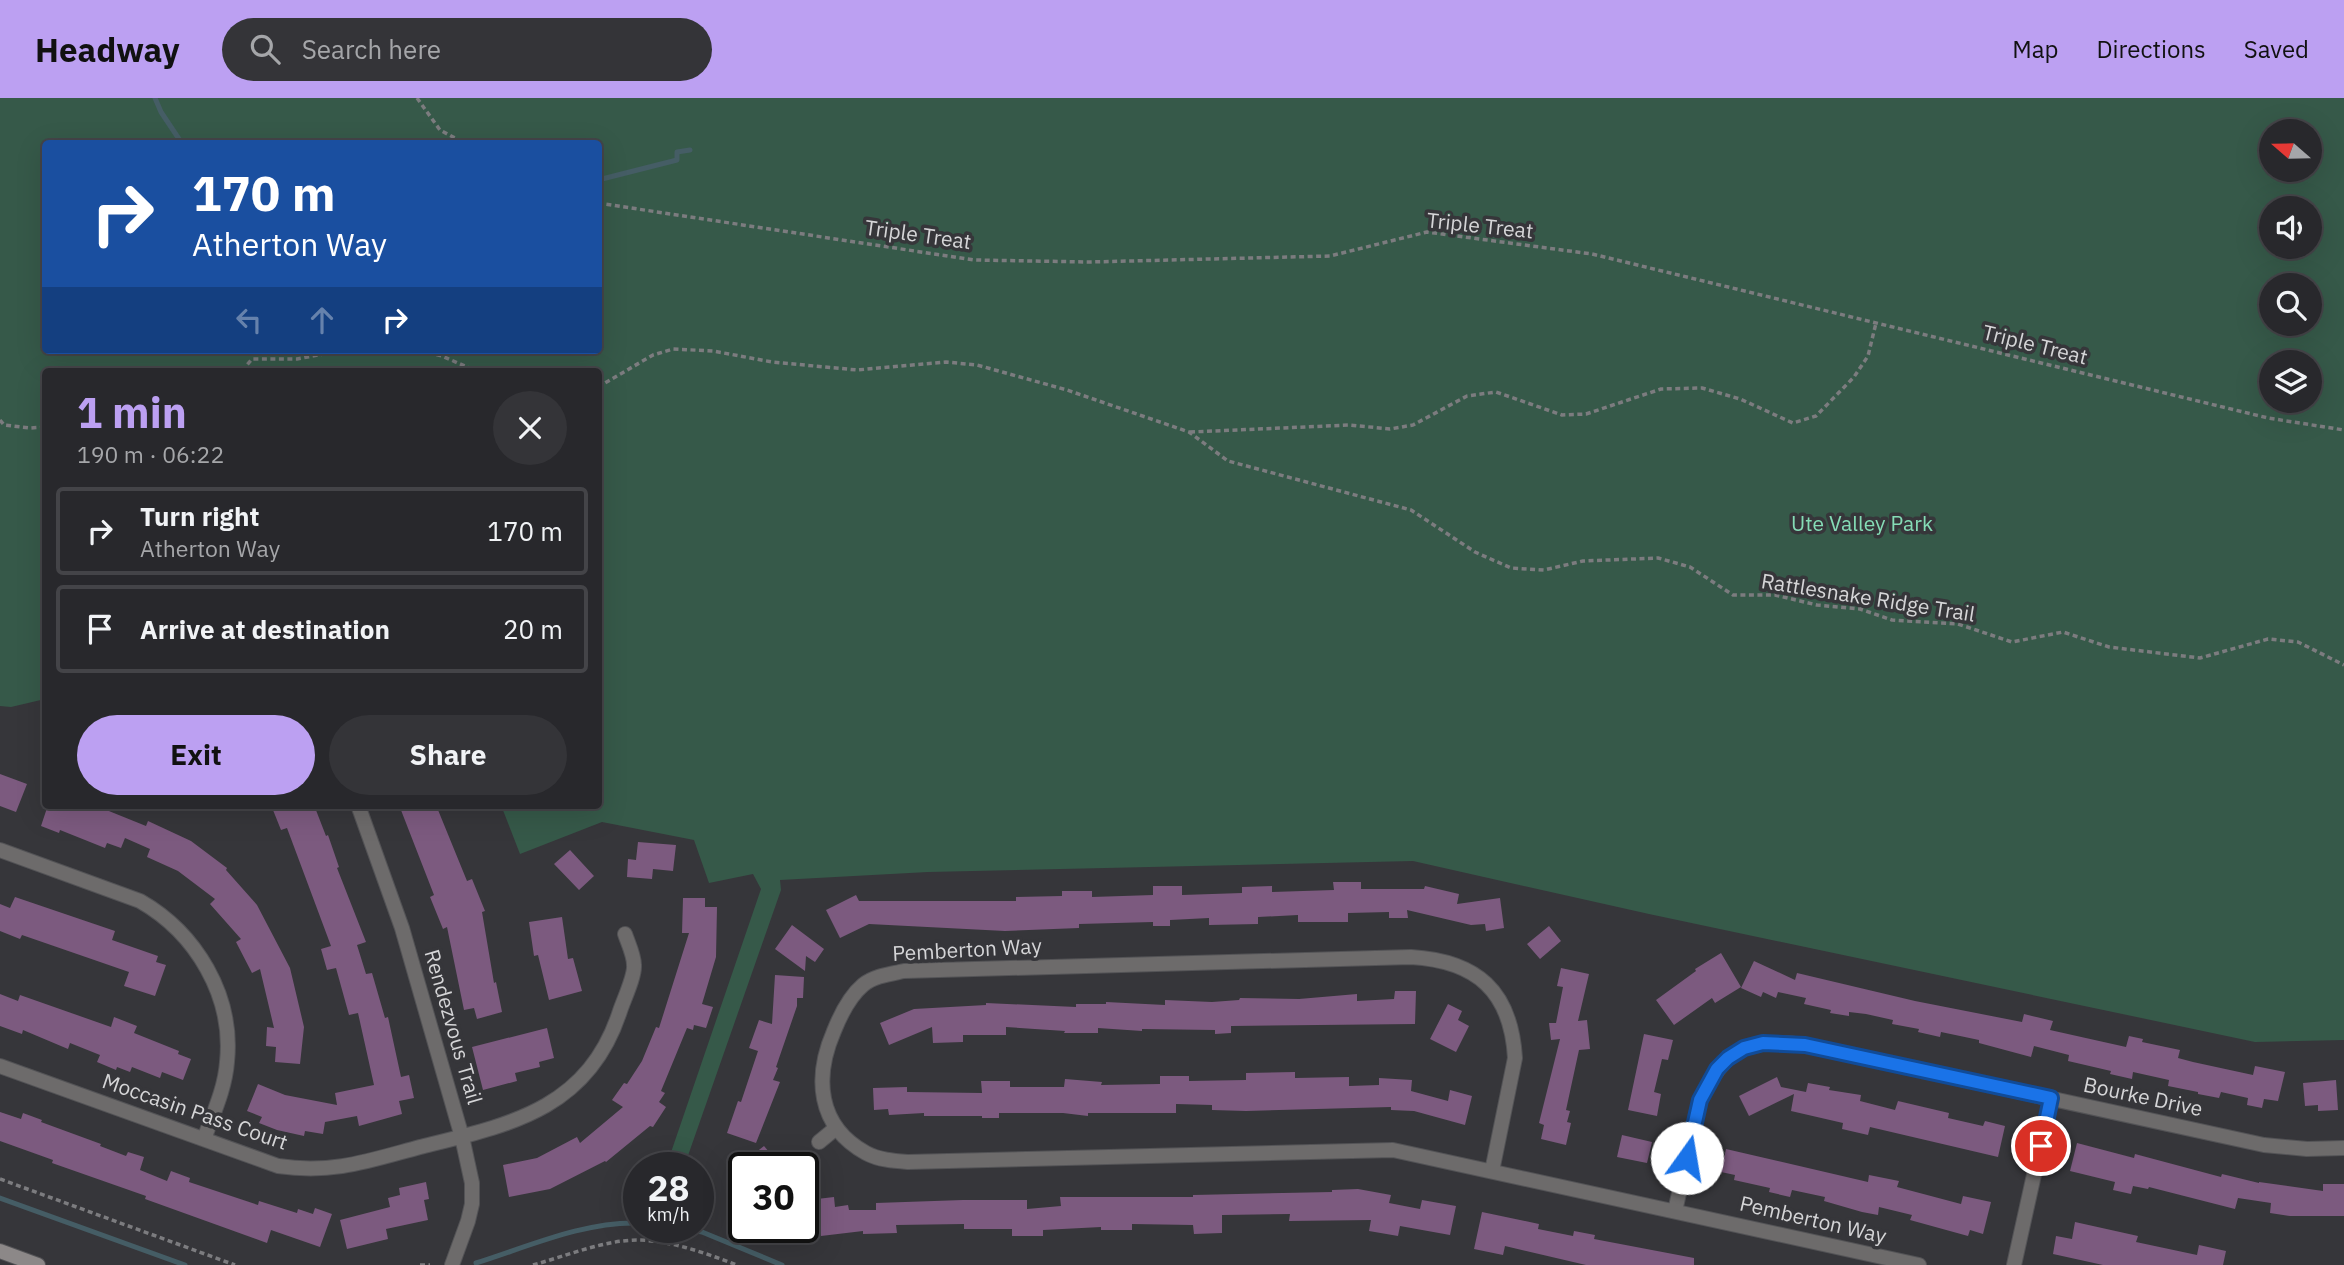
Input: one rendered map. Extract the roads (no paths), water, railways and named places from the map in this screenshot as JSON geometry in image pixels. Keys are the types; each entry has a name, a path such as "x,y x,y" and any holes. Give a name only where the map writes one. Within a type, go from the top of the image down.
{"main road":[{"path":"0,1251 38,1265"}],"street":[{"name":"Rendezvous Trail","path":"359,809 402,928 462,1137 472,1183 472,1204 452,1265"},
{"path":"0,850 140,901 160,913 194,947 218,993 225,1014 228,1040 222,1089 204,1139"},
{"name":"Moccasin Pass Court","path":"0,1066 278,1166 338,1168 518,1120 566,1093 587,1073 617,1022 635,965 625,934"},
{"name":"Pemberton Way","path":"1492,1171 1515,1058 1514,1039 1503,991 1469,969 1433,958 930,968 883,976 861,981 838,1021 824,1059 821,1078 826,1107 836,1128 868,1154 887,1160 908,1162 1371,1149 1405,1152 1919,1265"},
{"name":"Bourke Drive","path":"1675,1211 1700,1100 1717,1069 1733,1048 1763,1043 1805,1045 2264,1145 2307,1149 2344,1147"},
{"path":"2014,1265 2051,1098"},
{"path":"819,1142 836,1128"}],"waterway":[{"path":"155,98 180,140"},
{"path":"602,179 677,160 677,152 690,150"},
{"path":"0,1198 185,1265"},
{"path":"476,1263 577,1231 623,1223"},
{"path":"714,1237 782,1265"}],"park label":[{"name":"Ute Valley Park","path":"1862,524"}]}
